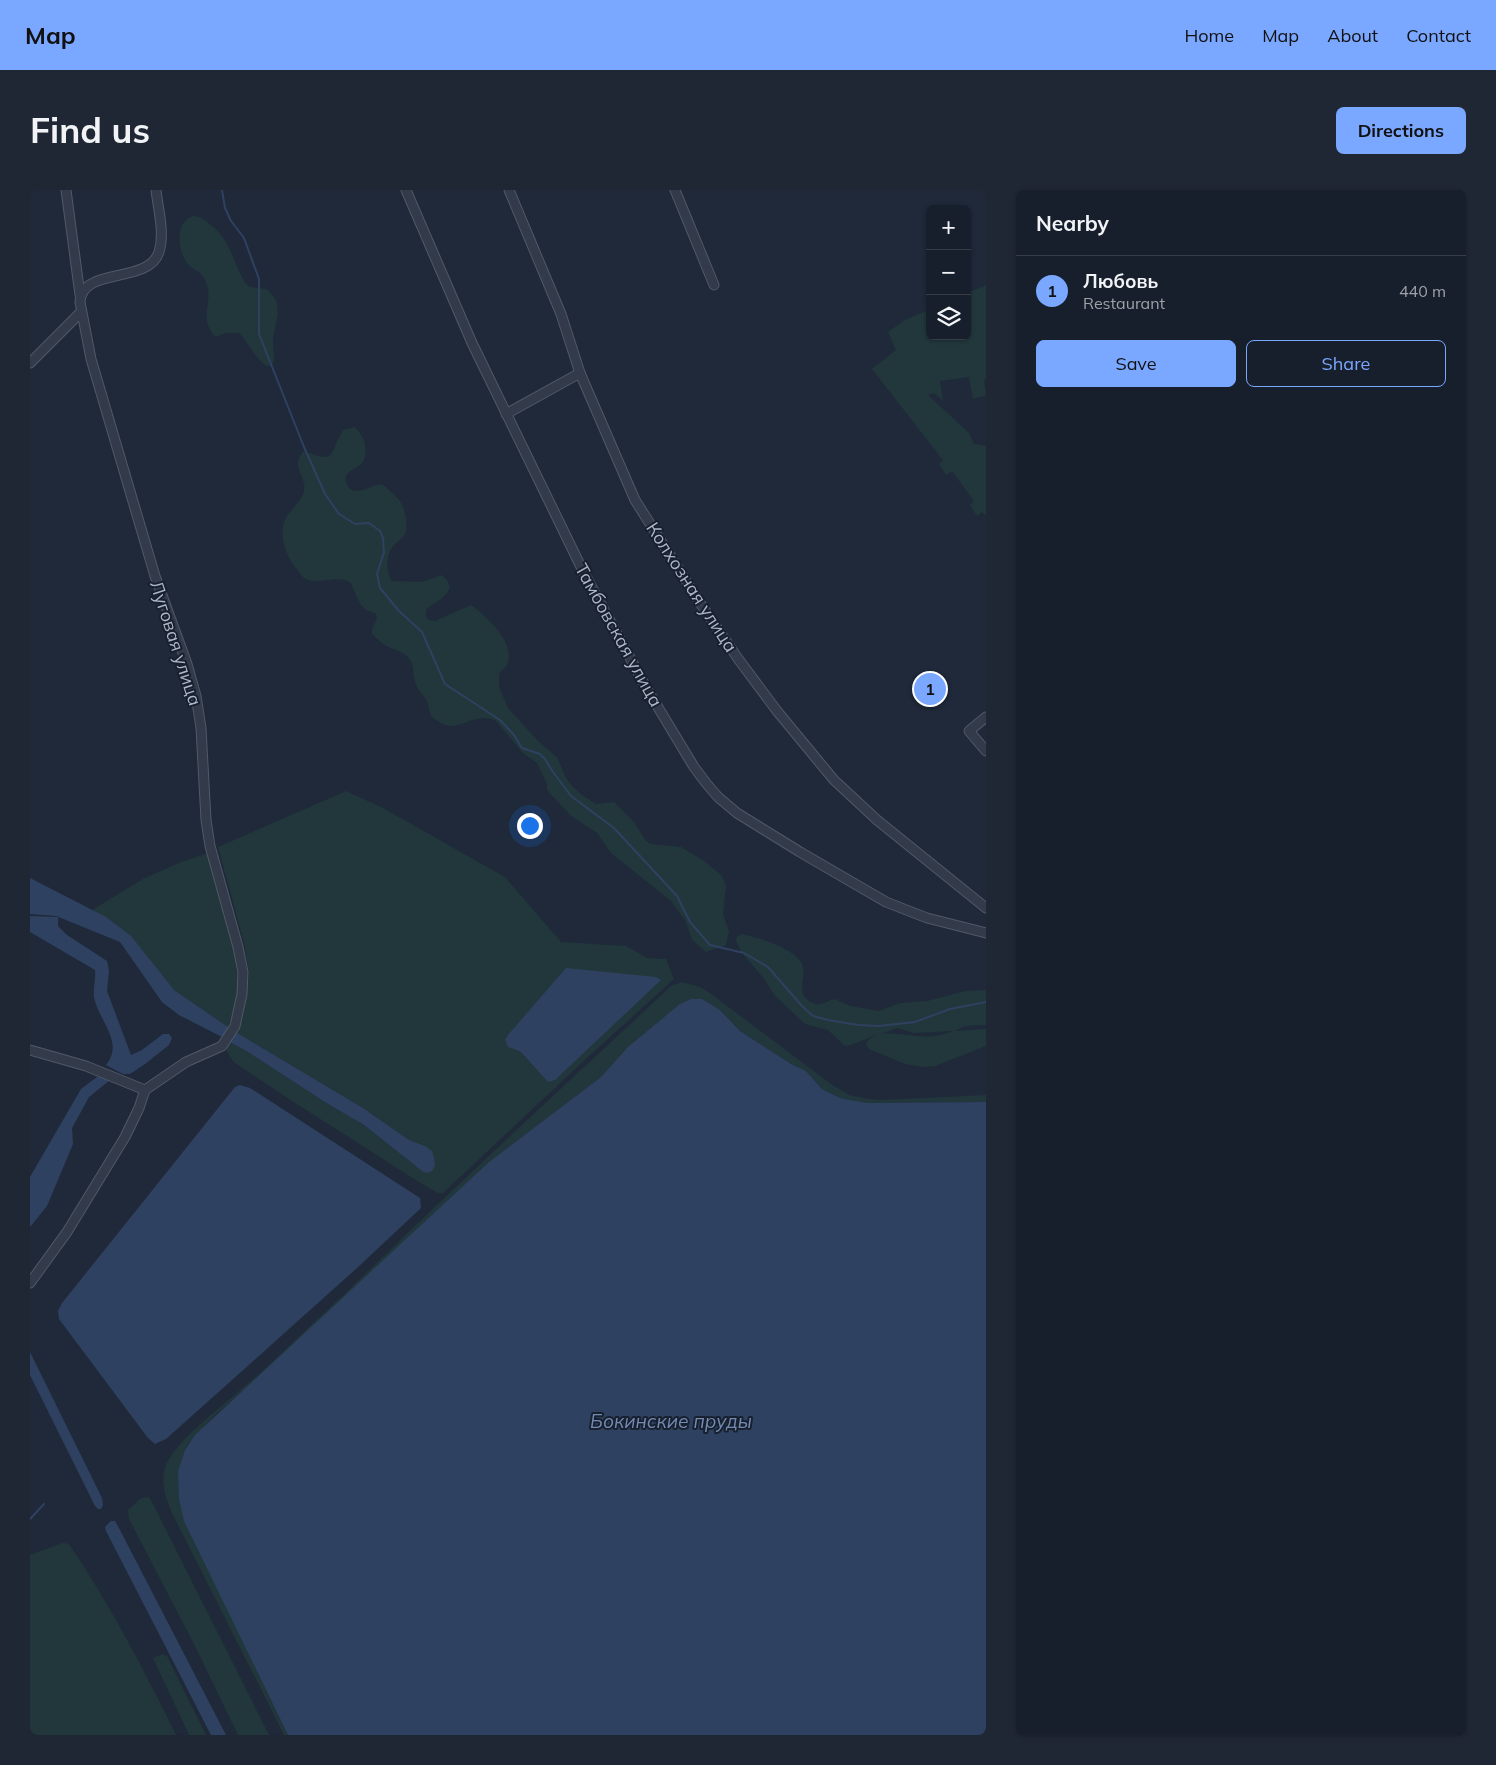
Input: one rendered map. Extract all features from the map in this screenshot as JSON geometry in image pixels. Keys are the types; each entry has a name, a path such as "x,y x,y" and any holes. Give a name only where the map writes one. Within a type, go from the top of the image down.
{"street":[{"name":"Луговая улица","path":"66,190 81,312 91,359 155,576 185,658 196,696 201,728 206,820 210,846 236,938 243,972 242,994 235,1026 222,1046 186,1062 145,1090"},
{"path":"80,295 90,284 139,270 154,262 159,251 162,236 156,190"},
{"name":"Тамбовская улица","path":"406,190 472,343 583,572 632,663 694,767 718,797 737,813 886,902 927,918 986,933"},
{"name":"Колхозная улица","path":"509,190 561,314 580,373 635,500 700,603 761,689 834,780 877,820 986,908"},
{"path":"675,190 714,285"},
{"path":"30,363 81,312"},
{"path":"506,414 580,373"},
{"path":"986,717 970,731 986,751"},
{"path":"30,1050 86,1066 145,1090 139,1108 125,1136 67,1232 30,1283"}],"green space":[{"path":"193,216 200,217 210,224 223,237 246,284 250,287 267,289 274,297 277,303 278,314 273,337 274,360 272,366 266,366 262,363 239,333 227,333 215,337 210,330 207,323 208,292 205,280 201,274 187,263 181,251 180,237 183,224"},
{"path":"986,285 986,380 984,379 986,395 973,399 969,377 940,381 943,401 934,393 928,395 969,433 974,444 986,446 986,516 982,512 977,516 970,505 974,501 952,471 946,475 939,464 943,460 872,369 896,350 888,332 905,320 926,311 926,340 971,340 971,291"},
{"path":"354,427 363,438 366,452 363,462 347,474 346,481 349,487 358,491 383,485 399,500 405,512 407,526 405,534 391,549 388,558 388,568 392,581 421,582 442,575 449,586 448,591 426,610 426,616 429,620 435,621 471,605 491,622 503,638 509,655 506,667 499,674 499,687 508,708 539,742 557,757 566,778 573,787 596,804 614,802 634,822 646,841 651,844 681,847 704,861 722,876 726,886 723,914 729,931 726,945 706,952 692,940 685,920 671,901 611,853 597,833 571,816 547,790 547,784 537,763 523,753 496,721 481,718 454,726 447,726 432,717 427,701 416,685 410,660 403,653 386,646 372,634 372,629 377,619 375,613 365,609 350,582 341,579 309,580 302,576 295,567 285,549 282,536 287,516 303,494 304,483 298,468 300,457 304,451 322,457 328,456 331,454 343,430"},
{"path":"346,791 383,808 505,877 561,942 626,946 647,958 666,959 674,979 443,1193 438,1193 292,1101 235,1063 229,1055 227,1050 228,1041 364,1125 422,1171 425,1146 409,1140 363,1108 234,1031 246,999 249,974 244,943 218,847","holes":["657,985 522,1053 517,1050"]},
{"path":"211,852 240,971 239,993 228,1027 174,990 92,910 143,879 181,862"},
{"path":"742,934 765,940 791,952 797,957 801,962 804,972 802,987 805,997 816,1004 822,1004 835,999 850,1006 879,1011 900,1003 927,1001 965,991 986,990 986,1025 965,1026 955,1031 986,1029 986,1046 935,1066 923,1067 905,1064 869,1049 866,1045 868,1040 876,1035 845,1046 828,1030 805,1024 774,995 765,980 741,952 736,941 737,936","holes":["897,1028 914,1033 953,1031 933,1036 881,1034"]},
{"path":"682,982 700,987 710,993 831,1084 850,1095 881,1100 986,1095 986,1102 867,1103 840,1098 822,1089 806,1071 791,1064 740,1031 720,1010 651,1028 629,1047 601,1077 489,1162 301,1339 215,1415 189,1443 185,1450 178,1471 213,1579 288,1735 284,1735 172,1513 165,1493 163,1479 169,1459 194,1430 269,1365 671,986"},
{"path":"149,1497 269,1735 238,1735 194,1644 129,1519 128,1510 141,1498"},
{"path":"63,1543 69,1544 112,1614 176,1735 30,1735 30,1555"},
{"path":"162,1654 167,1656 206,1735 189,1735 153,1658"}],"water":[{"path":"30,878 106,917 131,936 174,990 228,1027 224,1038 179,1015 162,1002 120,942 56,916 30,914"},
{"path":"30,916 58,917 58,926 67,935 107,961 109,971 107,991 131,1055 142,1050 163,1034 169,1034 172,1038 169,1045 130,1074 123,1074 106,1065 113,1048 112,1039 96,1006 94,997 95,970 30,932"},
{"path":"566,968 656,977 661,980 555,1080 548,1082 522,1053 508,1047 505,1040"},
{"name":"Бокинские пруды","path":"691,999 702,999 720,1010 740,1031 791,1064 806,1071 822,1089 840,1098 867,1103 986,1102 986,1735 288,1735 184,1521 179,1499 178,1471 185,1450 195,1435 489,1162 601,1077 628,1047 680,1004"},
{"path":"234,1031 363,1108 409,1140 425,1146 432,1151 434,1158 435,1166 432,1171 427,1173 422,1171 364,1125 228,1041"},
{"path":"101,1074 110,1080 89,1097 72,1128 73,1144 47,1206 30,1227 30,1177 81,1089"},
{"path":"240,1085 250,1088 420,1198 421,1208 166,1439 155,1444 148,1438 59,1319 58,1311 62,1303 235,1087"},
{"path":"30,1352 102,1498 103,1505 101,1509 95,1506 30,1375"},
{"path":"111,1521 115,1521 121,1532 226,1735 211,1735 106,1531 105,1527"}],"waterway":[{"path":"222,190 225,208 231,221 244,238 259,279 259,334 325,494 339,514 355,524 369,523 380,531 383,538 384,552 377,574 380,588 399,611 422,632 445,684 500,720 514,735 522,748 540,754 571,796 614,828 677,896 690,922 710,945 744,953 768,967 813,1016 858,1025 879,1026 915,1022 950,1009 986,1002"},
{"path":"30,1519 44,1504"}],"place":[{"name":"Любовь","path":"930,689"}]}
